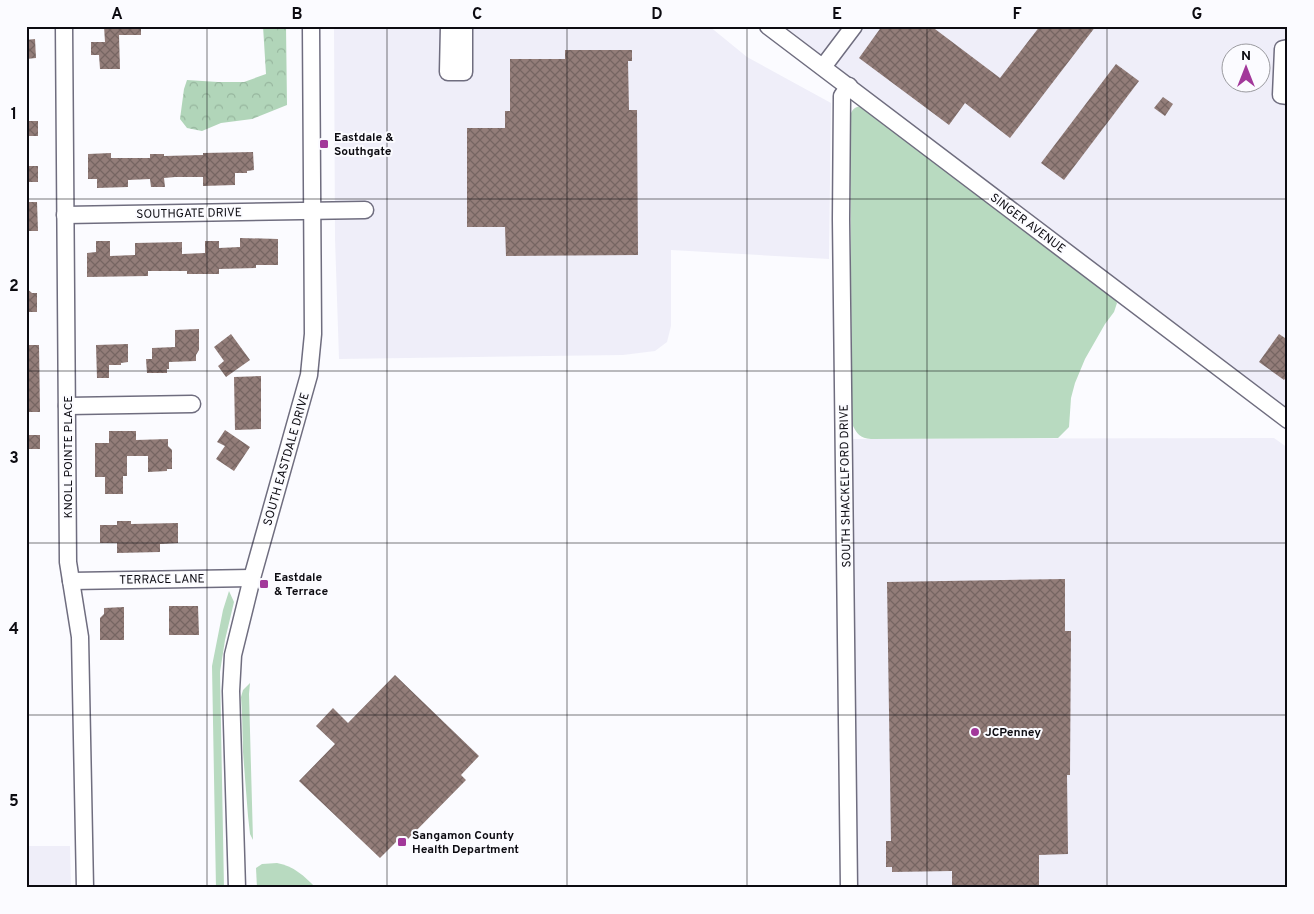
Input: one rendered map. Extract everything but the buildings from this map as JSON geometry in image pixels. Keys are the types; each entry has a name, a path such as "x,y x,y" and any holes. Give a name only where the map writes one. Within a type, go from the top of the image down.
{"street":[{"name":"KNOLL POINTE PLACE","path":"64,26 68,562 80,637 81,655 85,888"},
{"name":"SOUTH EASTDALE DRIVE","path":"237,888 233,655 252,578 309,375 313,334 311,26"},
{"path":"449,26 456,72 464,26"},
{"name":"SINGER AVENUE","path":"768,26 1288,420"},
{"path":"823,67 854,26"},
{"path":"1288,48 1283,49 1281,95 1288,96"},
{"name":"SOUTH SHACKELFORD DRIVE","path":"849,86 842,96 841,219 849,888"},
{"name":"SOUTHGATE DRIVE","path":"65,215 365,210"},
{"path":"68,406 192,404"},
{"name":"TERRACE LANE","path":"71,581 252,578"}],"shaded area":[{"path":"334,26 709,26 747,57 831,103 829,259 671,250 671,326 667,342 655,351 623,355 339,359 335,239"},
{"path":"784,26 1288,26 1288,409 1017,205"},
{"path":"1274,438 1288,448 1288,888 857,888 850,439"},
{"path":"26,846 70,846 71,888 26,888"}],"green space":[{"path":"263,26 286,26 287,105 252,119 221,123 202,131 187,128 180,119 187,80 244,82 266,74"},
{"path":"861,106 873,112 953,177 1114,298 1117,303 1114,312 1085,359 1071,398 1069,427 1058,438 871,439 859,435 852,424 850,116 854,109"},
{"path":"229,591 234,602 220,672 224,888 216,888 212,666 223,610"},
{"path":"250,683 253,840 250,834 248,816 241,697 243,690"},
{"path":"277,863 294,869 316,888 257,888 256,868 262,864"}],"place":[{"name":"Eastdale & Southgate","path":"324,144"},
{"name":"Eastdale & Terrace","path":"264,584"},
{"name":"JCPenney","path":"975,732"},
{"name":"Sangamon County Health Department","path":"402,842"}]}
